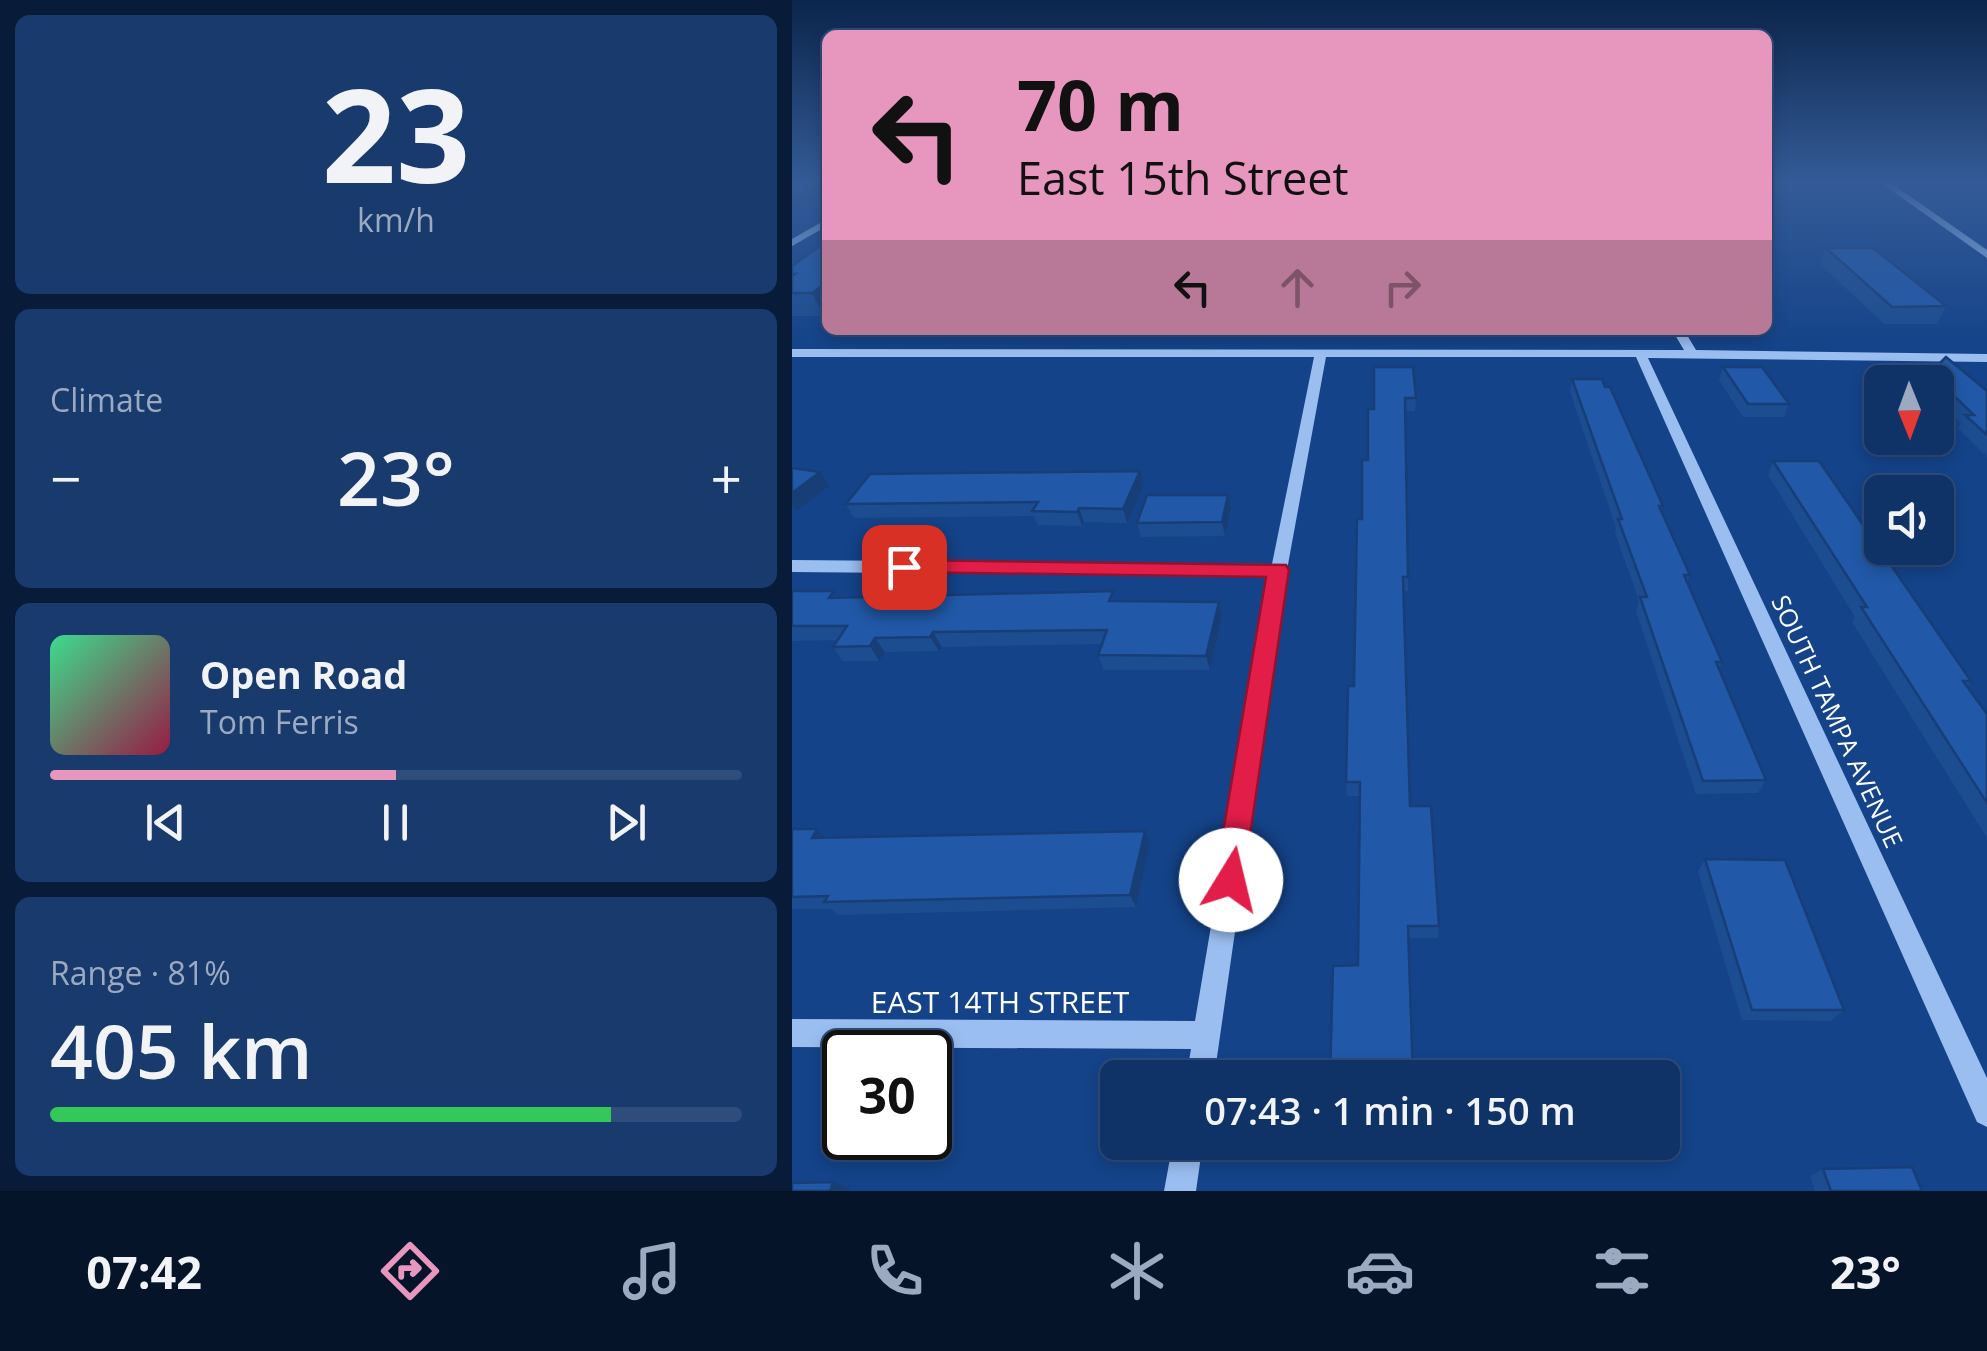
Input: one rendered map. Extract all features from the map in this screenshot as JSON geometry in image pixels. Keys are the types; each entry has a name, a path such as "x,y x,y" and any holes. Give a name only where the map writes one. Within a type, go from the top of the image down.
{"street":[{"path":"1963,239 1986,255"},
{"path":"1681,335 1692,354"},
{"path":"792,353 1980,358 1986,370"},
{"name":"SOUTH TAMPA AVENUE","path":"1640,354 1986,1112"},
{"path":"1203,1060 1278,570 1320,355"},
{"path":"792,566 1278,570"},
{"name":"EAST 14TH STREET","path":"792,1033 1207,1034"},
{"path":"1180,1191 1185,1160"}],"building":[{"path":"822,245 822,286 812,293 792,293 792,266"},
{"path":"1826,248 1873,248 1946,306 1892,307"},
{"path":"1946,357 1987,391 1987,435 1965,415 1974,415 1954,396 1954,365 1938,365"},
{"path":"1374,367 1413,367 1416,398 1405,398 1408,577 1403,577 1410,806 1431,806 1439,926 1408,926 1412,1060 1330,1060 1333,966 1358,965 1360,782 1346,782 1348,686 1354,686 1362,460 1368,460 1368,409 1374,409"},
{"path":"1723,367 1762,367 1789,404 1748,404"},
{"path":"1572,379 1602,379 1605,387 1610,387 1663,506 1659,506 1690,575 1684,575 1722,662 1716,662 1766,780 1703,781 1640,597 1647,597 1618,519 1622,519"},
{"path":"1773,461 1819,461 1864,526 1864,565 1891,565 1971,681 1963,681 1987,714 1987,803 1861,607 1867,607"},
{"path":"792,468 820,472 792,493"},
{"path":"1140,471 1123,509 1032,511 1038,502 846,504 870,474"},
{"path":"1147,495 1228,495 1222,522 1137,523"},
{"path":"792,591 834,591 829,598 1113,591 1109,601 1219,602 1206,656 1098,655 1107,630 933,632 930,637 875,638 870,646 833,647 847,626 792,626"},
{"path":"792,829 817,829 812,838 1145,831 1130,895 824,902 828,896 792,897"},
{"path":"1705,859 1785,860 1844,1010 1752,1010"},
{"path":"1912,1167 1922,1191 1831,1191 1823,1169"},
{"path":"833,1182 830,1191 792,1191 792,1183"}],"route":[{"path":"904,567 1278,570 1231,880"}]}
